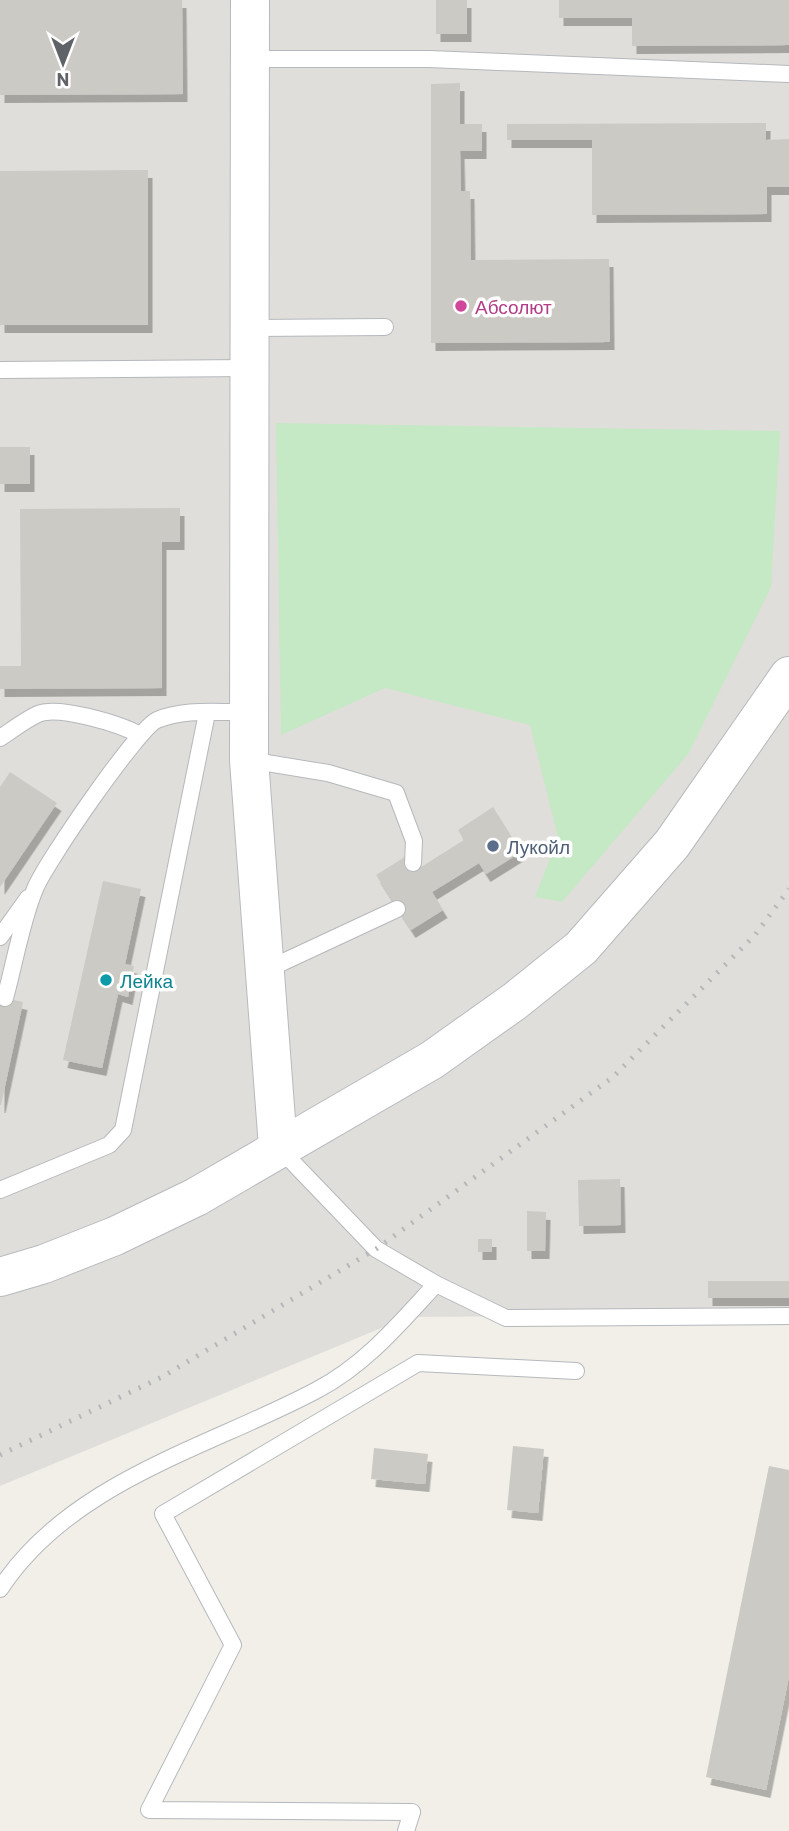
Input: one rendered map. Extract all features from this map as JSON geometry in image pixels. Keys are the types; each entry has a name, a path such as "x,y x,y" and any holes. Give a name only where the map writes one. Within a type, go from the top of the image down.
{"street":[{"path":"250,0 249,760 278,1147"},
{"path":"0,1276 44,1264 115,1236 196,1197 432,1060 515,1001 581,948 672,844 789,676"}],"lane":[{"path":"250,60 429,58 789,74"},
{"path":"248,328 385,327"},
{"path":"0,370 249,368"},
{"path":"0,937 108,774 155,720 207,713 248,712"},
{"path":"0,738 41,713 94,718 121,725 140,735"},
{"path":"0,1189 109,1145 123,1130 207,713"},
{"path":"249,760 328,773 396,793 414,841 414,863"},
{"path":"5,998 35,887"},
{"path":"264,971 397,909"},
{"path":"278,1147 376,1249 436,1284 506,1318 789,1316"},
{"path":"0,1589 15,1566 63,1518 119,1485 319,1389 370,1356 436,1284"},
{"path":"406,1831 412,1812 149,1810 233,1645 163,1514 418,1363 576,1371"}],"shaded area":[{"path":"0,0 789,0 789,1314 408,1317 0,1486"}],"green space":[{"path":"276,423 780,431 771,587 689,753 562,902 535,897 558,837 530,725 385,688 281,735"}],"building":[{"path":"0,0 182,0 183,94 0,95"},
{"path":"436,0 467,0 467,34 436,34"},
{"path":"559,0 789,0 789,45 632,46 632,18 559,18"},
{"path":"460,83 460,124 482,124 482,151 460,151 461,191 470,191 471,260 609,259 610,342 431,343 431,84"},
{"path":"766,123 766,140 789,139 789,187 767,187 767,214 592,215 592,140 507,140 507,124"},
{"path":"148,170 148,325 0,325 0,171"},
{"path":"0,447 30,447 30,484 0,484"},
{"path":"180,508 180,542 162,542 162,688 0,689 0,666 21,666 20,509"},
{"path":"10,772 57,803 0,887 0,787"},
{"path":"493,807 521,852 486,874 479,863 432,892 443,910 411,930 376,875 408,855 418,869 464,840 458,830"},
{"name":"Лейка","path":"103,881 141,889 125,964 134,966 128,997 118,994 102,1068 63,1060"},
{"path":"0,997 23,1002 1,1105 0,1105"},
{"path":"620,1179 621,1225 579,1226 578,1180"},
{"path":"527,1211 546,1212 545,1251 527,1251"},
{"path":"478,1239 492,1239 492,1252 478,1252"},
{"path":"708,1281 789,1281 789,1298 708,1298"},
{"path":"513,1446 544,1449 538,1513 507,1510"},
{"path":"374,1448 428,1454 425,1484 371,1479"},
{"path":"769,1466 789,1470 789,1676 766,1790 706,1777"}],"railway":[{"path":"0,1455 162,1377 376,1249 613,1077 755,935 789,889"}],"place":[{"name":"Абсолют","path":"461,306"},
{"name":"Лукойл","path":"493,846"},
{"name":"Лейка","path":"106,980"}]}
